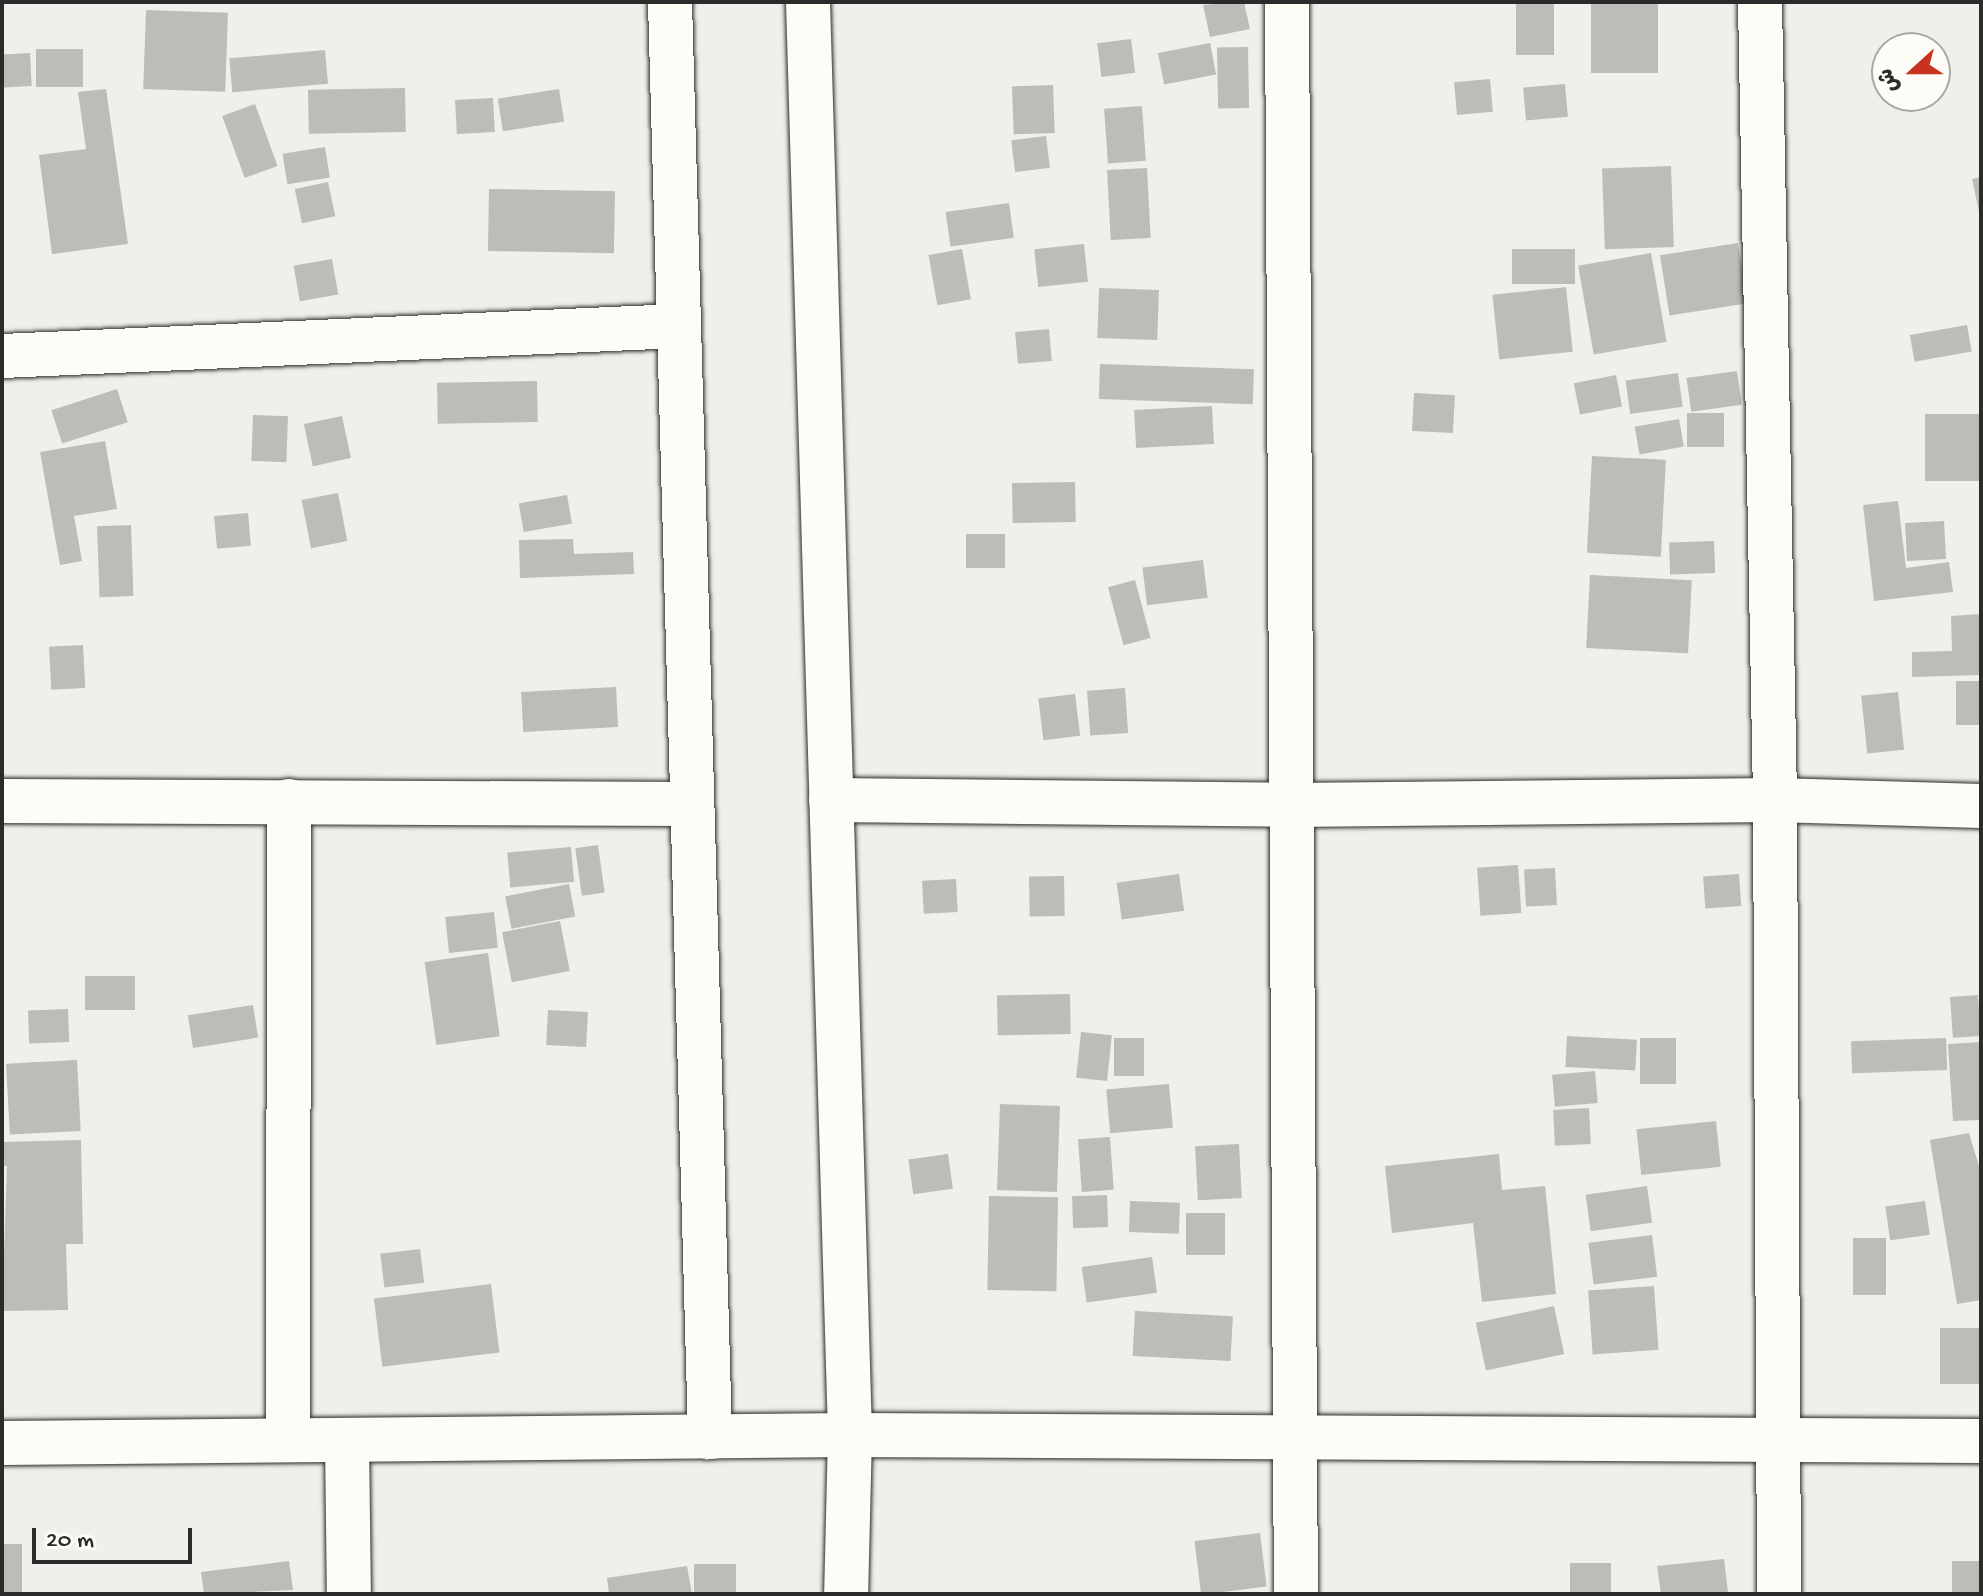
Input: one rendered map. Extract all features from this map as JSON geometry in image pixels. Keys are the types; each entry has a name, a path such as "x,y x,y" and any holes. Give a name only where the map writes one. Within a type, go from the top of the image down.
{"street":[{"path":"670,2 710,1437"},
{"path":"808,2 850,1435 846,1594"},
{"path":"1287,2 1296,1594"},
{"path":"1760,2 1775,800 1779,1594"},
{"path":"2,356 679,326"},
{"path":"831,800 1291,805 1775,800 1981,806"},
{"path":"2,801 691,804"},
{"path":"288,1440 289,801"},
{"path":"2,1443 850,1435 1981,1441"},
{"path":"347,1440 349,1594"}],"building":[{"path":"1244,2 1250,29 1210,37 1203,5"},
{"path":"1516,2 1554,2 1554,55 1516,55"},
{"path":"1591,2 1658,2 1658,73 1591,73"},
{"path":"146,10 228,13 225,92 143,89"},
{"path":"1131,39 1135,73 1101,77 1097,43"},
{"path":"1210,43 1216,74 1164,85 1158,53"},
{"path":"1248,47 1249,108 1218,109 1217,48"},
{"path":"36,49 83,49 83,87 36,87"},
{"path":"325,50 328,84 232,92 229,58"},
{"path":"30,53 32,86 4,87 2,54"},
{"path":"1490,79 1493,112 1457,115 1454,82"},
{"path":"1565,84 1568,117 1526,121 1523,88"},
{"path":"1053,85 1055,133 1014,134 1012,86"},
{"path":"405,88 406,132 309,134 308,90"},
{"path":"106,89 128,244 52,254 39,155 86,149 78,92"},
{"path":"559,89 564,122 503,131 498,99"},
{"path":"493,98 495,132 457,134 455,100"},
{"path":"255,104 278,166 245,178 222,116"},
{"path":"1142,106 1146,161 1108,164 1104,109"},
{"path":"1046,136 1050,168 1015,172 1011,140"},
{"path":"325,147 330,178 287,184 283,154"},
{"path":"1671,166 1674,247 1605,249 1602,168"},
{"path":"1147,168 1151,238 1111,240 1107,170"},
{"path":"1981,177 1981,216 1980,216 1972,179"},
{"path":"328,182 335,216 302,223 295,189"},
{"path":"489,189 615,191 614,253 488,251"},
{"path":"1009,203 1014,238 950,247 946,212"},
{"path":"1738,243 1748,303 1670,316 1660,255"},
{"path":"1084,244 1088,282 1038,287 1034,249"},
{"path":"962,249 971,299 937,305 929,255"},
{"path":"1512,249 1575,249 1575,284 1512,284"},
{"path":"1651,253 1667,342 1594,354 1578,266"},
{"path":"332,259 338,294 300,301 294,266"},
{"path":"1566,287 1573,352 1499,359 1492,295"},
{"path":"1099,288 1159,290 1157,340 1097,338"},
{"path":"1967,325 1972,352 1915,362 1910,335"},
{"path":"1049,329 1052,361 1018,364 1015,332"},
{"path":"1100,364 1254,369 1253,404 1099,399"},
{"path":"1737,371 1742,405 1691,412 1686,378"},
{"path":"1678,373 1683,407 1630,414 1626,380"},
{"path":"1616,375 1622,406 1580,415 1574,383"},
{"path":"537,381 538,422 438,424 437,383"},
{"path":"117,389 128,422 62,444 51,410"},
{"path":"1414,393 1455,395 1453,433 1412,431"},
{"path":"1212,406 1214,444 1136,448 1134,410"},
{"path":"1687,413 1724,413 1724,447 1687,447"},
{"path":"1925,414 1981,414 1981,481 1925,481"},
{"path":"253,415 288,416 286,462 251,461"},
{"path":"342,416 351,458 313,466 304,424"},
{"path":"1679,419 1684,447 1640,454 1635,427"},
{"path":"105,441 117,509 74,516 82,561 60,565 40,452"},
{"path":"1592,456 1666,460 1661,557 1587,553"},
{"path":"1075,482 1076,522 1013,523 1012,483"},
{"path":"338,493 347,541 311,548 302,500"},
{"path":"567,495 572,524 524,532 519,504"},
{"path":"1898,501 1906,568 1949,562 1953,592 1874,601 1863,505"},
{"path":"248,513 251,546 217,549 214,516"},
{"path":"1944,521 1946,559 1907,561 1905,523"},
{"path":"131,525 133,596 99,597 97,526"},
{"path":"966,534 1005,534 1005,568 966,568"},
{"path":"573,539 574,554 633,552 634,574 520,578 519,540"},
{"path":"1714,541 1715,573 1670,575 1669,543"},
{"path":"1203,560 1208,598 1147,605 1142,567"},
{"path":"1590,575 1692,580 1688,653 1586,648"},
{"path":"1135,580 1151,638 1123,645 1108,587"},
{"path":"1981,614 1981,675 1912,677 1912,652 1952,651 1951,616"},
{"path":"83,645 85,688 51,690 49,647"},
{"path":"1956,681 1981,681 1981,725 1956,725"},
{"path":"616,687 618,727 523,732 521,692"},
{"path":"1125,688 1128,733 1090,736 1087,691"},
{"path":"1898,692 1904,750 1867,754 1861,696"},
{"path":"1075,694 1080,736 1043,740 1038,699"},
{"path":"598,845 605,893 582,896 575,848"},
{"path":"571,847 574,882 510,887 507,853"},
{"path":"1518,865 1521,913 1480,916 1477,868"},
{"path":"1555,868 1557,905 1526,907 1524,870"},
{"path":"1179,874 1184,911 1122,919 1117,883"},
{"path":"1739,874 1741,906 1705,908 1703,877"},
{"path":"1064,876 1065,916 1030,917 1029,877"},
{"path":"956,879 958,912 924,914 922,881"},
{"path":"569,884 575,916 511,929 505,896"},
{"path":"494,912 498,948 449,953 445,917"},
{"path":"560,921 570,971 512,982 502,932"},
{"path":"488,953 500,1036 436,1045 425,962"},
{"path":"85,976 135,976 135,1010 85,1010"},
{"path":"1070,994 1071,1034 998,1035 997,995"},
{"path":"1978,995 1981,1036 1953,1038 1950,997"},
{"path":"253,1005 258,1038 193,1048 188,1015"},
{"path":"68,1009 69,1042 29,1043 28,1010"},
{"path":"548,1010 588,1012 586,1047 546,1045"},
{"path":"1081,1032 1112,1035 1107,1081 1076,1078"},
{"path":"1567,1036 1637,1040 1635,1071 1565,1067"},
{"path":"1114,1038 1144,1038 1144,1076 1114,1076"},
{"path":"1640,1038 1676,1038 1676,1084 1640,1084"},
{"path":"1946,1038 1947,1070 1852,1073 1851,1041"},
{"path":"1981,1042 1981,1120 1953,1121 1948,1044"},
{"path":"77,1060 81,1131 10,1135 6,1064"},
{"path":"1595,1071 1598,1103 1555,1107 1552,1075"},
{"path":"1169,1084 1173,1128 1110,1133 1106,1089"},
{"path":"1000,1104 1060,1106 1057,1192 997,1190"},
{"path":"1589,1108 1591,1144 1555,1146 1553,1110"},
{"path":"1716,1121 1721,1167 1641,1175 1636,1129"},
{"path":"1969,1133 1981,1173 1981,1300 1957,1304 1930,1140"},
{"path":"1110,1137 1114,1190 1082,1192 1078,1139"},
{"path":"81,1140 83,1244 66,1244 68,1310 2,1311 7,1166 2,1166 2,1142"},
{"path":"1239,1144 1242,1198 1198,1200 1195,1146"},
{"path":"948,1154 953,1189 913,1194 908,1160"},
{"path":"1499,1154 1502,1190 1545,1186 1556,1294 1482,1302 1473,1223 1392,1233 1385,1166"},
{"path":"1647,1186 1652,1223 1591,1231 1586,1195"},
{"path":"1107,1195 1108,1227 1073,1228 1072,1196"},
{"path":"989,1196 1058,1197 1056,1291 987,1290"},
{"path":"1130,1201 1180,1203 1179,1234 1129,1232"},
{"path":"1925,1201 1930,1235 1890,1240 1885,1207"},
{"path":"1186,1213 1225,1213 1225,1255 1186,1255"},
{"path":"1652,1235 1657,1277 1594,1284 1588,1243"},
{"path":"1853,1238 1886,1238 1886,1295 1853,1295"},
{"path":"420,1249 424,1283 384,1288 380,1254"},
{"path":"1152,1257 1157,1293 1087,1303 1082,1267"},
{"path":"491,1284 499,1352 382,1367 374,1298"},
{"path":"1654,1286 1658,1350 1593,1354 1588,1291"},
{"path":"1554,1306 1564,1354 1486,1371 1476,1323"},
{"path":"1135,1311 1233,1316 1231,1361 1133,1356"},
{"path":"1940,1328 1981,1328 1981,1384 1940,1384"},
{"path":"1260,1533 1267,1587 1201,1594 1194,1541"},
{"path":"2,1544 22,1544 22,1594 2,1594"},
{"path":"1724,1559 1728,1592 1661,1594 1657,1566"},
{"path":"289,1561 293,1590 204,1594 201,1572"},
{"path":"1952,1561 1981,1561 1981,1594 1952,1594"},
{"path":"1570,1563 1611,1563 1611,1594 1570,1594"},
{"path":"694,1564 736,1564 736,1594 694,1594"},
{"path":"687,1566 692,1594 609,1594 607,1578"}]}
